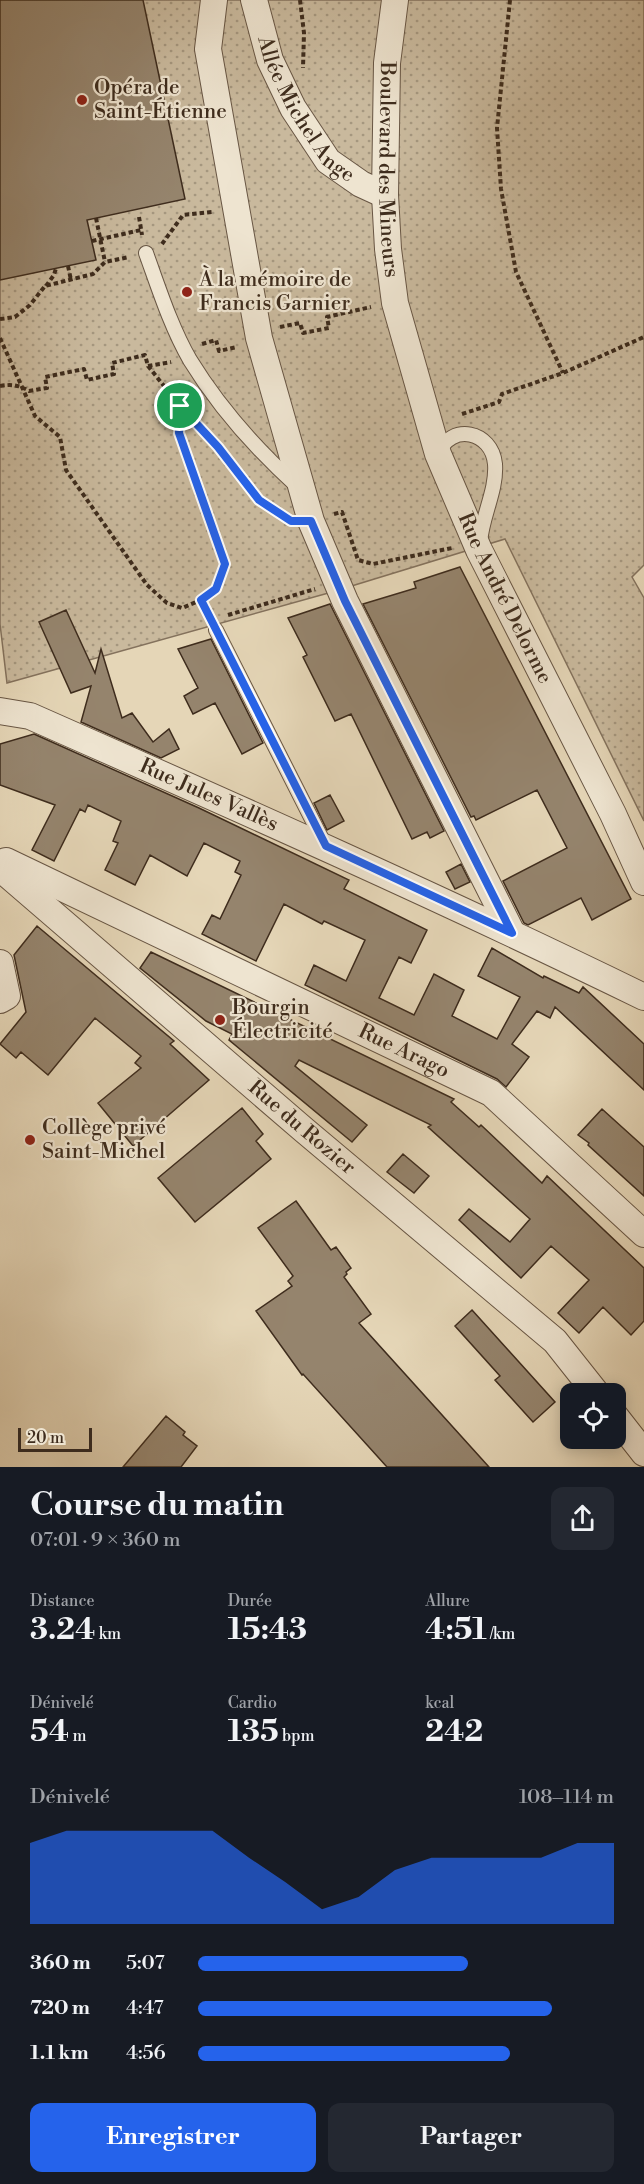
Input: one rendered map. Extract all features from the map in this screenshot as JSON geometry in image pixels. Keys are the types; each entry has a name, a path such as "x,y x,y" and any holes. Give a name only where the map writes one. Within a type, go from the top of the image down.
{"street":[{"path":"214,0 208,49 259,338 301,490 336,583 512,933"},
{"name":"Allée Michel Ange","path":"254,0 270,60 293,108 328,161 361,184 385,195"},
{"name":"Boulevard des Mineurs","path":"395,0 387,63 385,195 388,249 395,303"},
{"name":"Rue André Delorme","path":"395,303 438,454 478,547 613,814 644,882"},
{"name":"Rue Jules Vallès","path":"0,711 30,716 326,846 644,997"},
{"name":"Rue Arago","path":"0,858 491,1093 644,1234"},
{"name":"Rue du Rozier","path":"0,868 304,1130 555,1341 588,1383"},
{"path":"0,963 7,996 0,1000"},
{"path":"626,1430 644,1453"}],"lane":[{"path":"140,254 190,358 228,416 262,454 301,490"},
{"path":"438,454 441,445 450,436 460,434 481,438 489,448 495,463 492,488 478,547"},
{"path":"216,630 326,846"}],"path":[{"path":"300,0 304,33 302,75"},
{"path":"510,0 497,128 501,189 516,272 563,373"},
{"path":"166,239 183,215 214,212"},
{"path":"96,218 105,262"},
{"path":"92,241 141,230"},
{"path":"45,286 93,274 105,262 140,254"},
{"path":"68,266 71,280"},
{"path":"0,319 15,316 30,305 54,275 56,268"},
{"path":"290,325 300,323 303,333 329,328 327,316 395,303"},
{"path":"429,424 499,402 502,394 563,373 644,337"},
{"path":"0,338 34,416 60,437 66,470 147,585 167,603 182,608 201,600 216,589 225,564 179,433 180,406"},
{"path":"207,343 216,340 219,351"},
{"path":"0,386 10,384 29,391 47,388 45,377 84,369 87,380 114,374 112,363 146,355 148,366 180,406 218,447 259,500 291,521 311,521"},
{"path":"148,366 180,360"},
{"path":"358,560 373,564 478,547"},
{"path":"228,615 336,583"},
{"path":"201,600 216,630"},
{"path":"205,609 216,612"}],"shaded area":[{"path":"0,0 644,0 644,565 632,577 644,598 644,821 505,539 332,592 7,683 0,624"}],"building":[{"name":"Opéra de Saint-Étienne","path":"0,0 143,0 185,199 87,220 96,260 0,280"},
{"path":"460,567 631,899 592,920 581,898 528,925 524,923 503,881 567,848 537,790 476,820 474,816 471,817 363,604 416,588 414,582"},
{"path":"330,604 444,831 430,838 427,832 412,839 351,714 335,721 303,657 307,655 288,618"},
{"path":"66,610 95,673 101,649 122,718 132,713 153,742 169,729 179,749 161,758 81,722 91,686 71,693 39,622"},
{"path":"211,639 263,743 242,754 215,703 193,714 184,696 198,688 178,649"},
{"path":"34,734 199,808 349,880 344,889 427,930 411,963 399,957 379,998 414,1015 434,974 464,990 452,1016 497,1039 520,997 478,976 492,948 543,978 544,976 579,993 583,987 644,1044 644,1090 555,1007 550,1018 537,1011 512,1044 529,1057 506,1087 497,1079 305,985 314,965 346,981 365,940 324,921 322,924 284,904 256,961 202,934 212,915 220,919 241,875 235,872 240,861 204,843 187,876 150,855 135,885 105,870 118,843 113,841 121,821 88,805 85,812 80,809 54,861 32,850 55,805 0,785 0,744"},
{"path":"330,795 344,821 327,830 314,803"},
{"path":"461,864 470,882 455,889 446,872"},
{"path":"37,926 174,1041 170,1044 209,1080 133,1146 98,1103 141,1068 135,1063 141,1056 95,1018 48,1075 21,1052 16,1058 0,1044 26,1012 14,955"},
{"path":"151,952 454,1099 451,1102 479,1127 481,1125 542,1183 547,1176 644,1268 644,1321 631,1335 603,1307 579,1333 558,1313 589,1280 551,1246 521,1278 459,1220 469,1209 510,1242 530,1219 428,1127 431,1125 299,1060 295,1066 367,1125 352,1142 229,1040 232,1034 206,1021 140,968"},
{"path":"242,1108 263,1134 256,1141 271,1159 195,1222 158,1178"},
{"path":"602,1109 644,1147 644,1196 578,1135"},
{"path":"403,1154 429,1176 414,1193 387,1172"},
{"path":"296,1201 331,1250 336,1247 351,1268 344,1277 371,1314 359,1323 489,1467 387,1467 302,1375 256,1311 292,1286 288,1281 293,1276 258,1228"},
{"path":"472,1310 555,1402 533,1422 495,1380 500,1376 455,1326"},
{"path":"166,1416 185,1432 183,1435 197,1446 181,1467 123,1467"}],"place":[{"name":"Opéra de Saint-Étienne","path":"82,100"},
{"name":"À la mémoire de Francis Garnier","path":"187,292"},
{"name":"Bourgin Électricité","path":"220,1020"},
{"name":"Collège privé Saint-Michel","path":"30,1140"}],"route":[{"path":"180,406 218,447 259,500 291,521 311,521 345,601 512,933 326,846 201,600 216,589 225,564 179,433 180,406"}]}
